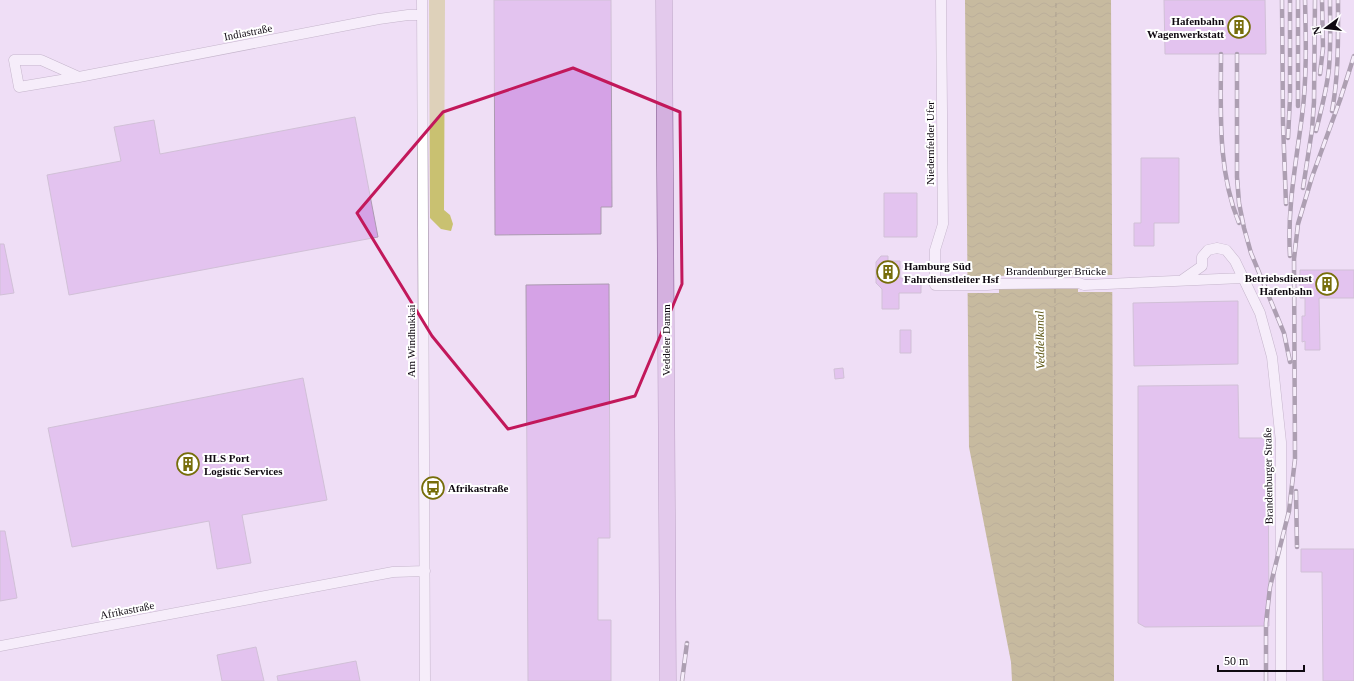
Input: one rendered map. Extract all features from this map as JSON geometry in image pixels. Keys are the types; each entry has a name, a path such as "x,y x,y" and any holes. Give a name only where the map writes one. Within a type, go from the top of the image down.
{"main road":[{"name":"Veddeler Damm","path":"664,0 668,681"}],"street":[{"name":"Am Windhukkai","path":"422,0 425,681"},
{"name":"Niedernfelder Ufer","path":"935,285 934,250 943,224 941,0"},
{"name":"Indiastraße","path":"79,77 42,60 14,60 19,87 79,77 379,19 422,15"},
{"name":"Brandenburger Straße","path":"1182,280 1202,266 1202,257 1208,250 1217,248 1226,250 1235,261 1260,313 1272,357 1281,442 1281,681"},
{"path":"1202,266 1211,279"},
{"path":"1182,280 1242,278"},
{"name":"Brandenburger Brücke","path":"935,285 1084,284 1182,280"},
{"name":"Afrikastraße","path":"0,646 393,572 425,571"}],"highlighted area":[{"path":"573,68 680,112 682,284 635,396 508,429 432,336 357,213 443,112"}],"shaded area":[{"path":"429,0 445,0 444,210 450,215 453,224 451,231 441,229 430,218"}],"water":[{"name":"Veddelkanal","path":"965,0 1111,0 1114,681 1012,681 1011,662 969,447"}],"pier":[{"path":"1114,275 1114,292 1078,292 1078,287 999,287 999,293 966,293 966,276"}],"building":[{"path":"494,0 611,0 612,207 601,207 601,234 495,235"},
{"path":"1164,0 1265,0 1266,54 1165,54"},
{"path":"355,117 378,237 69,295 47,175 121,161 114,127 154,120 160,154"},
{"path":"1141,158 1179,158 1179,223 1154,223 1154,246 1134,246 1134,223 1141,223"},
{"path":"884,193 917,193 917,237 884,237"},
{"path":"0,244 4,244 14,293 0,295"},
{"path":"881,256 888,256 888,261 900,261 900,278 921,279 921,293 899,293 899,309 882,309 882,289 876,283 876,262"},
{"name":"Betriebsdienst Hafenbahn","path":"1300,270 1354,270 1354,298 1319,298 1320,350 1305,350 1305,341 1302,342 1302,316 1305,316 1305,298 1300,298"},
{"path":"609,284 610,538 598,538 598,620 611,620 611,681 528,681 526,285"},
{"path":"1238,301 1238,364 1134,366 1133,303"},
{"path":"900,330 911,330 911,353 900,353"},
{"path":"843,368 844,378 835,379 834,369"},
{"name":"HLS Port Logistic Services","path":"303,378 327,500 242,515 251,563 217,569 209,521 72,547 48,428"},
{"path":"1238,385 1239,438 1268,438 1269,626 1145,627 1138,623 1138,386"},
{"path":"0,531 5,531 17,598 0,601"},
{"path":"1301,549 1354,549 1354,681 1323,681 1322,572 1301,572"},
{"path":"256,647 264,681 222,681 217,655"},
{"path":"356,661 360,681 278,681 277,676"}],"ferry route":[{"path":"1055,278 1056,0"},
{"path":"1054,681 1055,288"}],"railway":[{"path":"1282,0 1283,123 1286,204"},
{"path":"1288,138 1290,98 1290,0"},
{"path":"1298,0 1298,106"},
{"path":"1290,256 1289,238 1291,203 1305,87 1305,0"},
{"path":"1303,188 1312,130 1314,102 1315,0"},
{"path":"1320,74 1323,48 1322,0"},
{"path":"1316,131 1329,68 1330,0"},
{"path":"1332,111 1337,69 1338,0"},
{"path":"1221,54 1221,118 1224,161 1232,203 1239,223"},
{"path":"1237,54 1237,177 1239,203 1251,253 1284,333 1290,362"},
{"path":"1266,681 1266,623 1270,587 1289,511 1295,459 1294,259 1298,224 1312,177 1340,100 1354,56"},
{"path":"1296,491 1297,547"},
{"path":"682,681 687,643"}],"place":[{"name":"Hafenbahn Wagenwerkstatt","path":"1239,27"},
{"name":"Hamburg Süd Fahrdienstleiter Hsf","path":"888,272"},
{"name":"Betriebsdienst Hafenbahn","path":"1327,284"},
{"name":"HLS Port Logistic Services","path":"188,464"},
{"name":"Afrikastraße","path":"433,488"}]}
